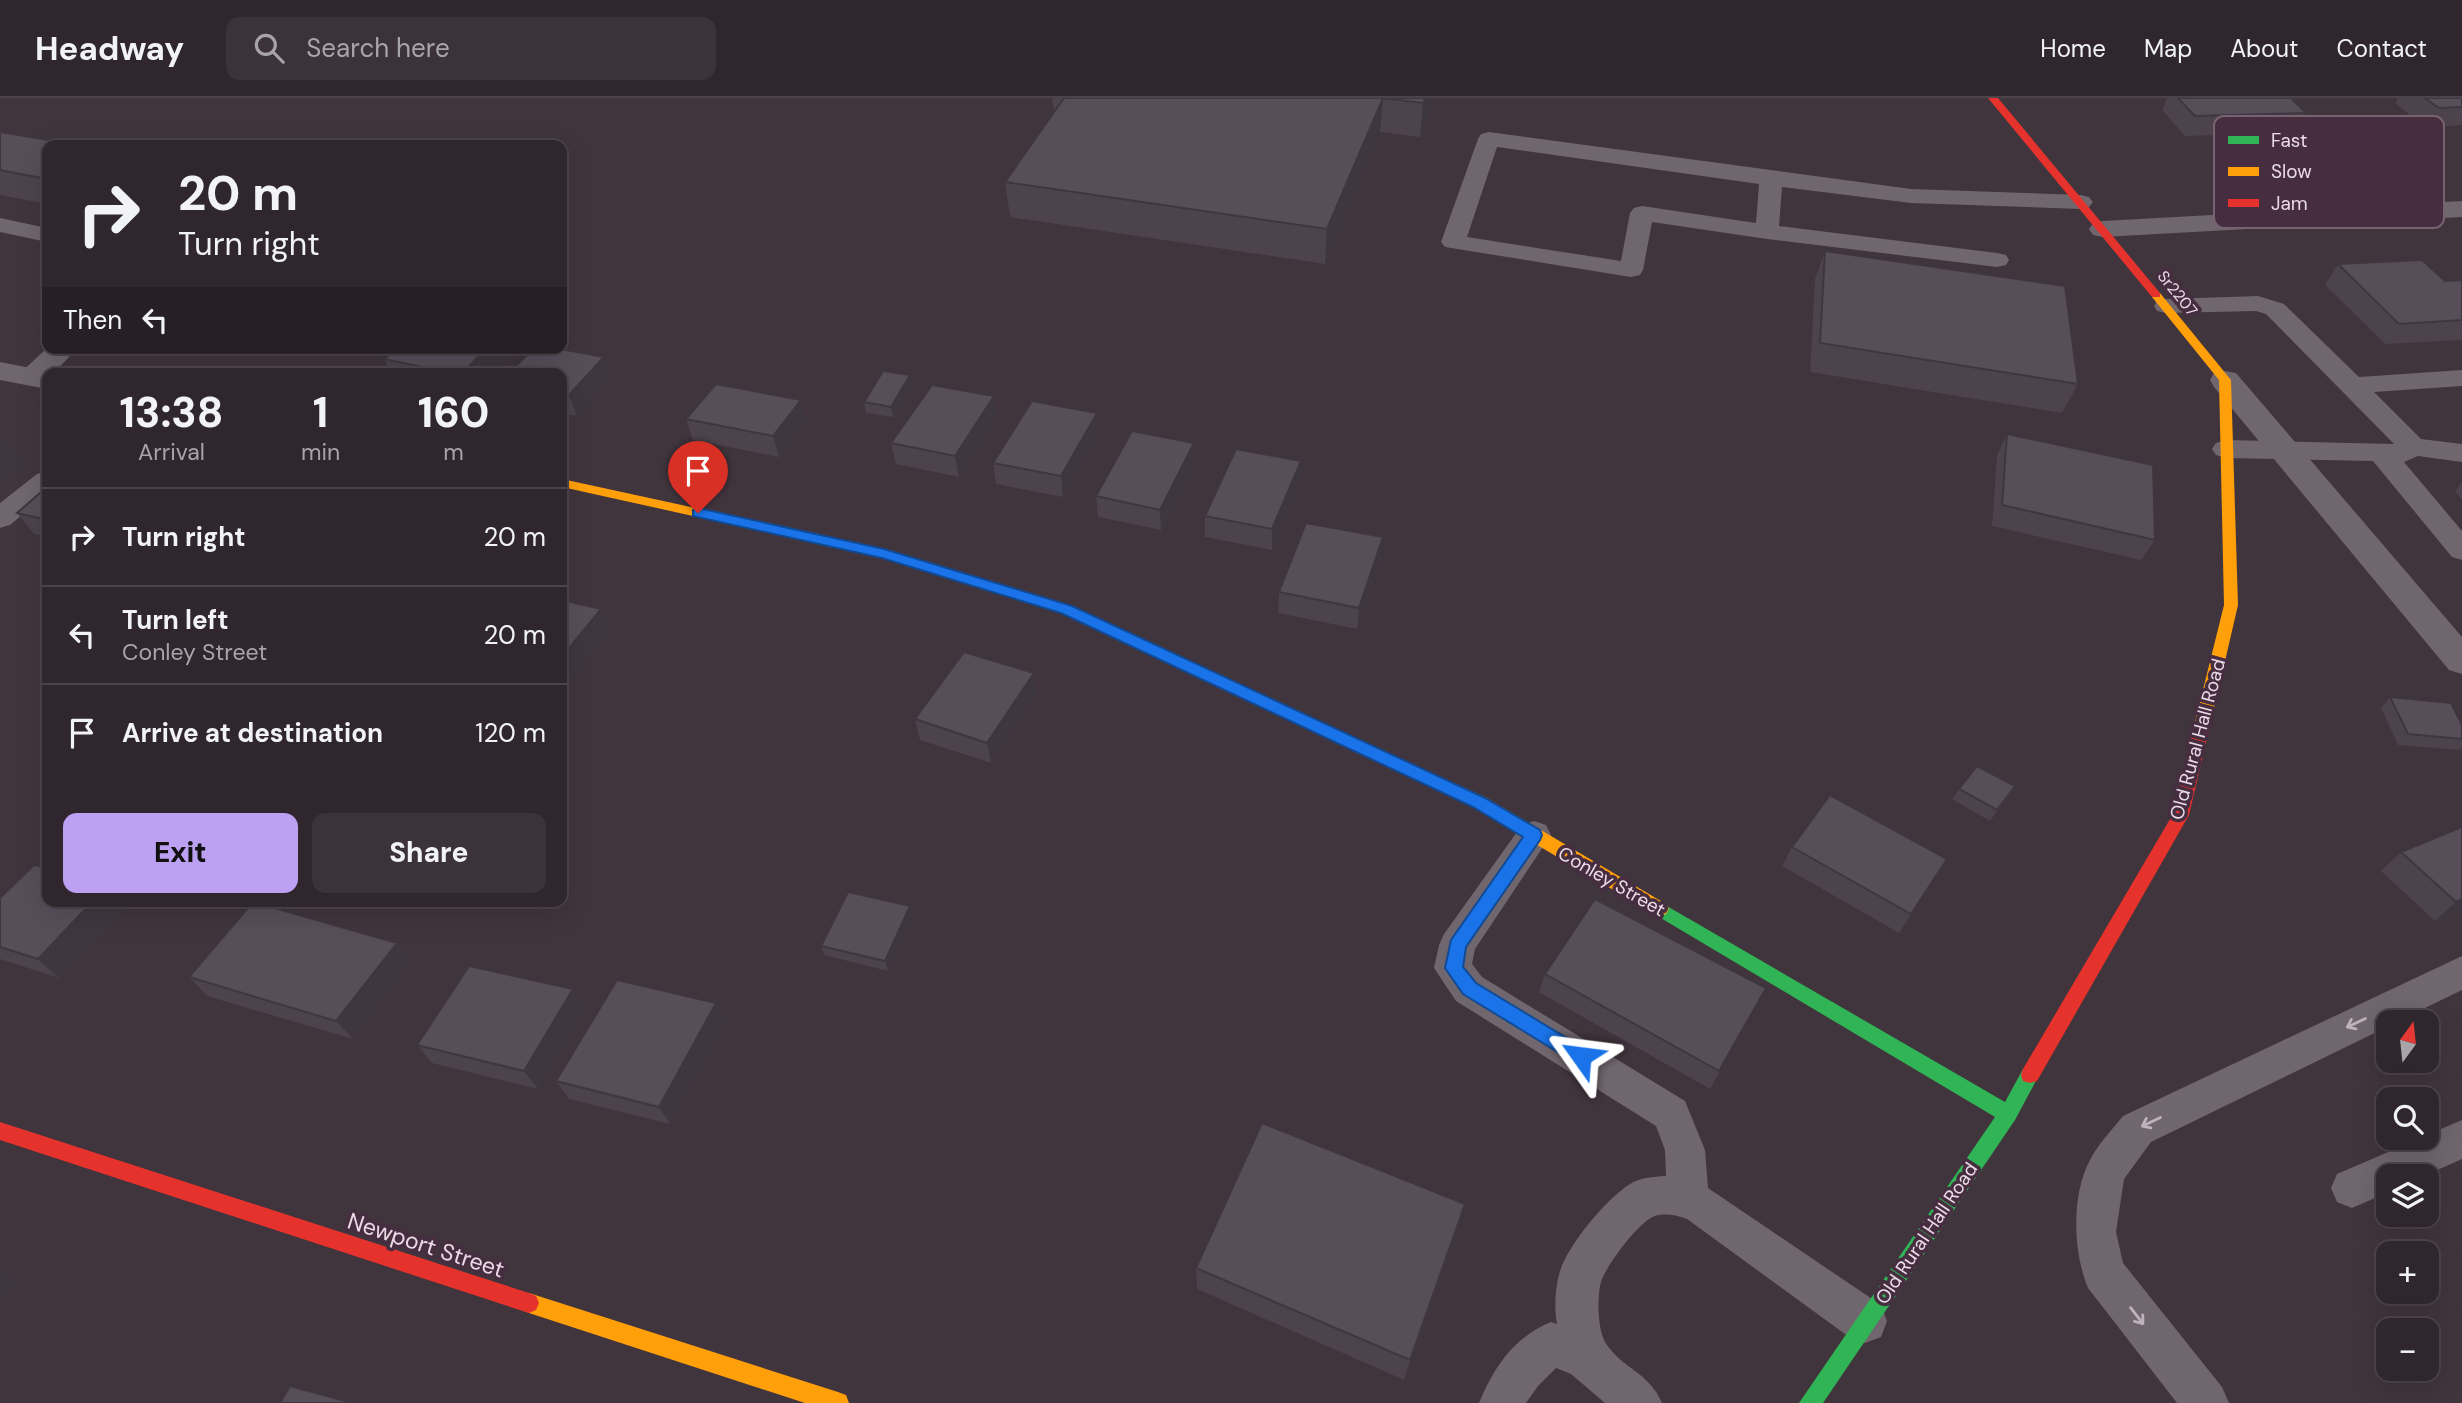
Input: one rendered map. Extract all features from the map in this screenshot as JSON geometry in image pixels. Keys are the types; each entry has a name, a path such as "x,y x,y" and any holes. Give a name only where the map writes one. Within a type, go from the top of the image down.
{"street":[{"path":"1993,98 2103,229 2214,223"},
{"path":"2444,210 2462,209"},
{"name":"Sr2207","path":"2103,229 2224,380"},
{"path":"0,371 38,379"},
{"path":"2224,380 2462,661"},
{"name":"Old Rural Hall Road","path":"1810,1403 2008,1114 2181,815 2231,605 2224,380"},
{"name":"Conley Street","path":"567,484 884,554 1066,609 1479,803 2008,1114"},
{"name":"Newport Street","path":"0,1131 838,1403"}],"lane":[{"path":"1997,260 1767,232 1642,213 1631,270 1453,242 1489,139 1912,196 2081,202"},
{"path":"1767,232 1771,179"},
{"path":"0,225 42,234"},
{"path":"2165,306 2258,303 2275,309 2413,447"},
{"path":"47,368 58,354"},
{"path":"2351,385 2462,378"},
{"path":"2226,449 2403,453 2413,447 2462,453"},
{"path":"2381,453 2462,550"},
{"path":"0,517 42,484"},
{"path":"1534,835 1457,945 1454,968 1469,989 1671,1114 1685,1150 1688,1200"},
{"path":"2206,1403 2103,1273 2095,1232 2105,1172 2137,1129 2462,972"},
{"path":"2351,1188 2462,1139"},
{"path":"1586,1357 1576,1309 1581,1272 1623,1213 1646,1197 1675,1195 1701,1205 1866,1321"},
{"path":"1502,1403 1515,1376 1551,1343 1586,1357 1639,1403"}],"building":[{"path":"1064,98 1383,98 1327,229 1005,182"},
{"path":"1383,98 1426,98 1423,103"},
{"path":"2178,98 2291,98 2306,113 2195,116"},
{"path":"2425,98 2462,98 2462,107 2439,108"},
{"path":"0,132 49,140 42,140 42,178 0,170"},
{"path":"1825,251 2065,286 2078,384 1820,343"},
{"path":"2422,260 2445,281 2462,280 2462,320 2399,324 2338,264"},
{"path":"567,350 604,357 569,395 567,368 514,368 528,354 567,354"},
{"path":"390,354 481,354 467,368 427,368 384,359"},
{"path":"883,371 910,375 891,407 864,402"},
{"path":"716,384 801,400 773,436 686,419"},
{"path":"932,385 994,396 955,456 891,443"},
{"path":"1032,401 1097,413 1061,476 993,463"},
{"path":"1132,431 1194,443 1160,510 1096,496"},
{"path":"2007,434 2153,465 2155,540 2002,505"},
{"path":"1236,449 1301,461 1272,529 1205,516"},
{"path":"42,491 42,519 17,513"},
{"path":"1306,523 1383,537 1359,608 1279,592"},
{"path":"567,601 601,609 567,651"},
{"path":"964,652 1034,673 987,743 915,719"},
{"path":"2390,697 2451,703 2462,725 2462,739 2408,734"},
{"path":"1977,766 2015,786 1997,810 1959,789"},
{"path":"1830,795 1947,859 1911,914 1792,847"},
{"path":"2462,827 2462,899 2456,902 2401,852"},
{"path":"34,865 42,867 42,907 87,907 38,959 0,947 0,898"},
{"path":"848,892 910,906 885,961 821,946"},
{"path":"1595,899 1766,988 1719,1071 1545,974"},
{"path":"249,907 271,907 397,943 336,1021 189,977"},
{"path":"469,966 573,989 524,1071 417,1045"},
{"path":"617,980 716,1003 659,1107 556,1081"},
{"path":"1262,1123 1465,1204 1410,1360 1196,1268"},
{"path":"290,1386 353,1403 280,1403"}],"traffic: fast":[{"path":"1660,909 2008,1114"},
{"path":"1810,1403 2008,1114 2030,1075"}],"traffic: slow":[{"path":"2156,295 2225,380 2231,605 2202,726"},
{"path":"567,484 884,554 1071,611"},
{"path":"1407,768 1479,802 1660,909"},
{"path":"529,1303 838,1403"}],"traffic: jam":[{"path":"1993,98 2156,295"},
{"path":"1071,611 1407,768"},
{"path":"2030,1075 2181,815 2202,726"},
{"path":"0,1131 529,1303"}],"route":[{"path":"698,513 884,554 1066,609 1479,803 1534,835 1457,945 1454,968 1469,989 1581,1056"}]}
